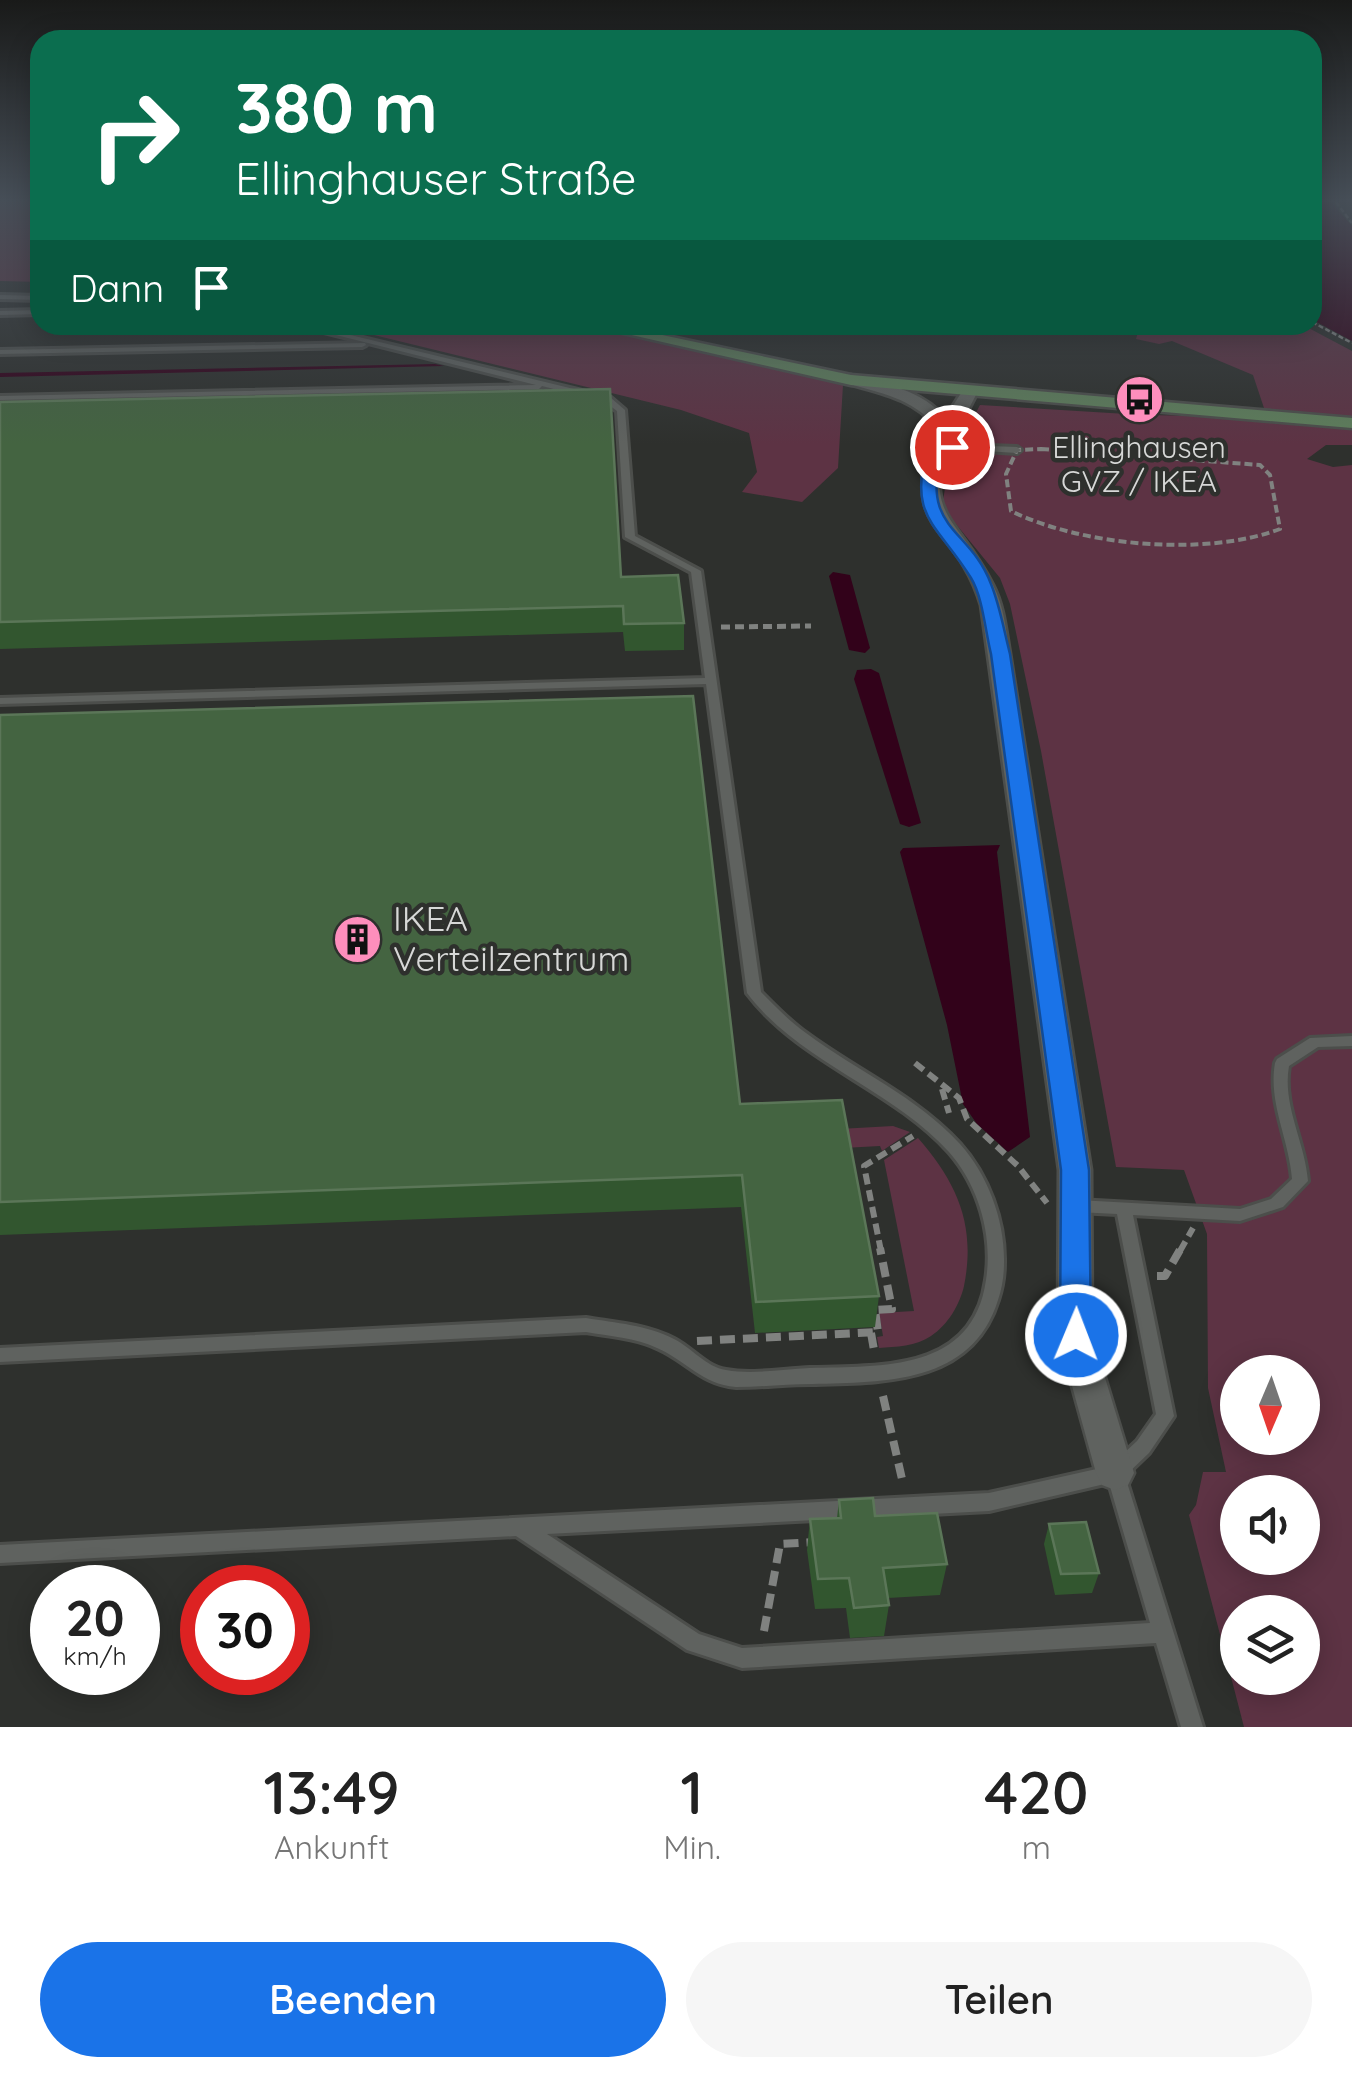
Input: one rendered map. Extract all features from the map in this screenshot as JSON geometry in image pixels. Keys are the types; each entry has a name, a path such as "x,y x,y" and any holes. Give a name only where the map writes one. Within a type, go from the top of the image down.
{"main road":[{"path":"642,335 852,380 1352,424"}],"street":[{"path":"852,380 909,397 928,407 938,429"},
{"path":"945,391 926,479 933,514 982,581 1000,654 1078,1206 1076,1335 1115,1474"},
{"path":"938,429 956,419 969,393"}],"lane":[{"path":"0,297 30,298"},
{"path":"0,313 30,312"},
{"path":"0,1355 586,1325 664,1342 722,1378 879,1375 934,1365 970,1339 992,1301 998,1264 994,1228 958,1154 931,1125 775,1019 754,993 696,571 630,537 621,410 608,400 340,335"},
{"path":"0,352 381,345"},
{"path":"0,398 556,387"},
{"path":"938,429 1017,450"},
{"path":"0,701 711,681"},
{"path":"1078,1206 1240,1215 1277,1203 1300,1181 1300,1153 1277,1080 1282,1062 1315,1042 1352,1042"},
{"path":"0,1554 989,1502 1115,1474 1143,1447 1165,1416 1124,1211"},
{"path":"1115,1474 1192,1727"},
{"path":"518,1526 694,1643 742,1658 1164,1632"}],"path":[{"path":"1322,327 1352,343"},
{"path":"1017,450 1260,465 1270,474 1280,529 1257,538 1208,542 1093,537 1026,522 1011,511 1007,496 1008,462 1017,450"},
{"path":"718,627 811,626"},
{"path":"915,1063 958,1098 968,1118 1018,1166 1049,1206 1078,1206"},
{"path":"942,1086 949,1113"},
{"path":"664,1342 878,1332 875,1310 892,1309 864,1166 908,1139"},
{"path":"1154,1276 1165,1276 1195,1224"},
{"path":"870,1333 874,1350"},
{"path":"883,1396 902,1479 898,1487"},
{"path":"764,1631 780,1544 818,1541 826,1536"}],"shaded area":[{"path":"1322,283 1352,283 1352,341 1322,325"},
{"path":"374,335 636,335 843,385 838,468 802,502 742,492 757,472 749,433 681,410"},
{"path":"1137,335 1322,335 1352,351 1352,445 1326,445 1307,459 1333,467 1352,465 1352,1727 1244,1727 1236,1695 1320,1695 1320,1595 1220,1595 1220,1634 1189,1515 1196,1505 1203,1472 1226,1472 1222,1455 1320,1455 1320,1355 1220,1355 1220,1444 1208,1388 1207,1234 1184,1170 1116,1167 1041,751 1010,604 1000,578 942,507 949,463 980,405 1143,415 1267,417 1253,375 1172,341 1159,344 1136,339"},
{"path":"444,366 0,377 0,373"},
{"path":"833,572 850,575 870,648 865,653 849,650 829,576"},
{"path":"857,670 879,673 921,823 909,827 900,824 854,679"},
{"path":"1000,845 997,852 1030,1137 1008,1152 977,1124 963,1104 947,1025 900,852 903,848"},
{"path":"893,1126 910,1132 882,1151 880,1146 843,1148 839,1129"},
{"path":"918,1138 944,1172 960,1207 968,1244 964,1286 952,1314 931,1336 913,1344 879,1348 877,1337 883,1336 879,1313 914,1311 884,1160"}],"building":[{"path":"610,389 621,577 678,575 684,623 624,624 623,606 0,622 0,402"},
{"name":"IKEA Verteilzentrum","path":"693,696 740,1104 842,1100 879,1296 756,1302 742,1175 0,1202 0,715"},
{"path":"873,1498 875,1516 937,1513 947,1564 883,1568 889,1605 854,1608 849,1578 818,1579 810,1519 841,1518 839,1500"},
{"path":"1086,1522 1099,1573 1061,1574 1049,1524"}],"place":[{"name":"Ellinghausen GVZ / IKEA","path":"1139,399"},
{"name":"IKEA Verteilzentrum","path":"358,939"}],"route":[{"path":"952,447 936,446 926,479 933,514 982,581 1000,654 1075,1170 1076,1335"}]}
